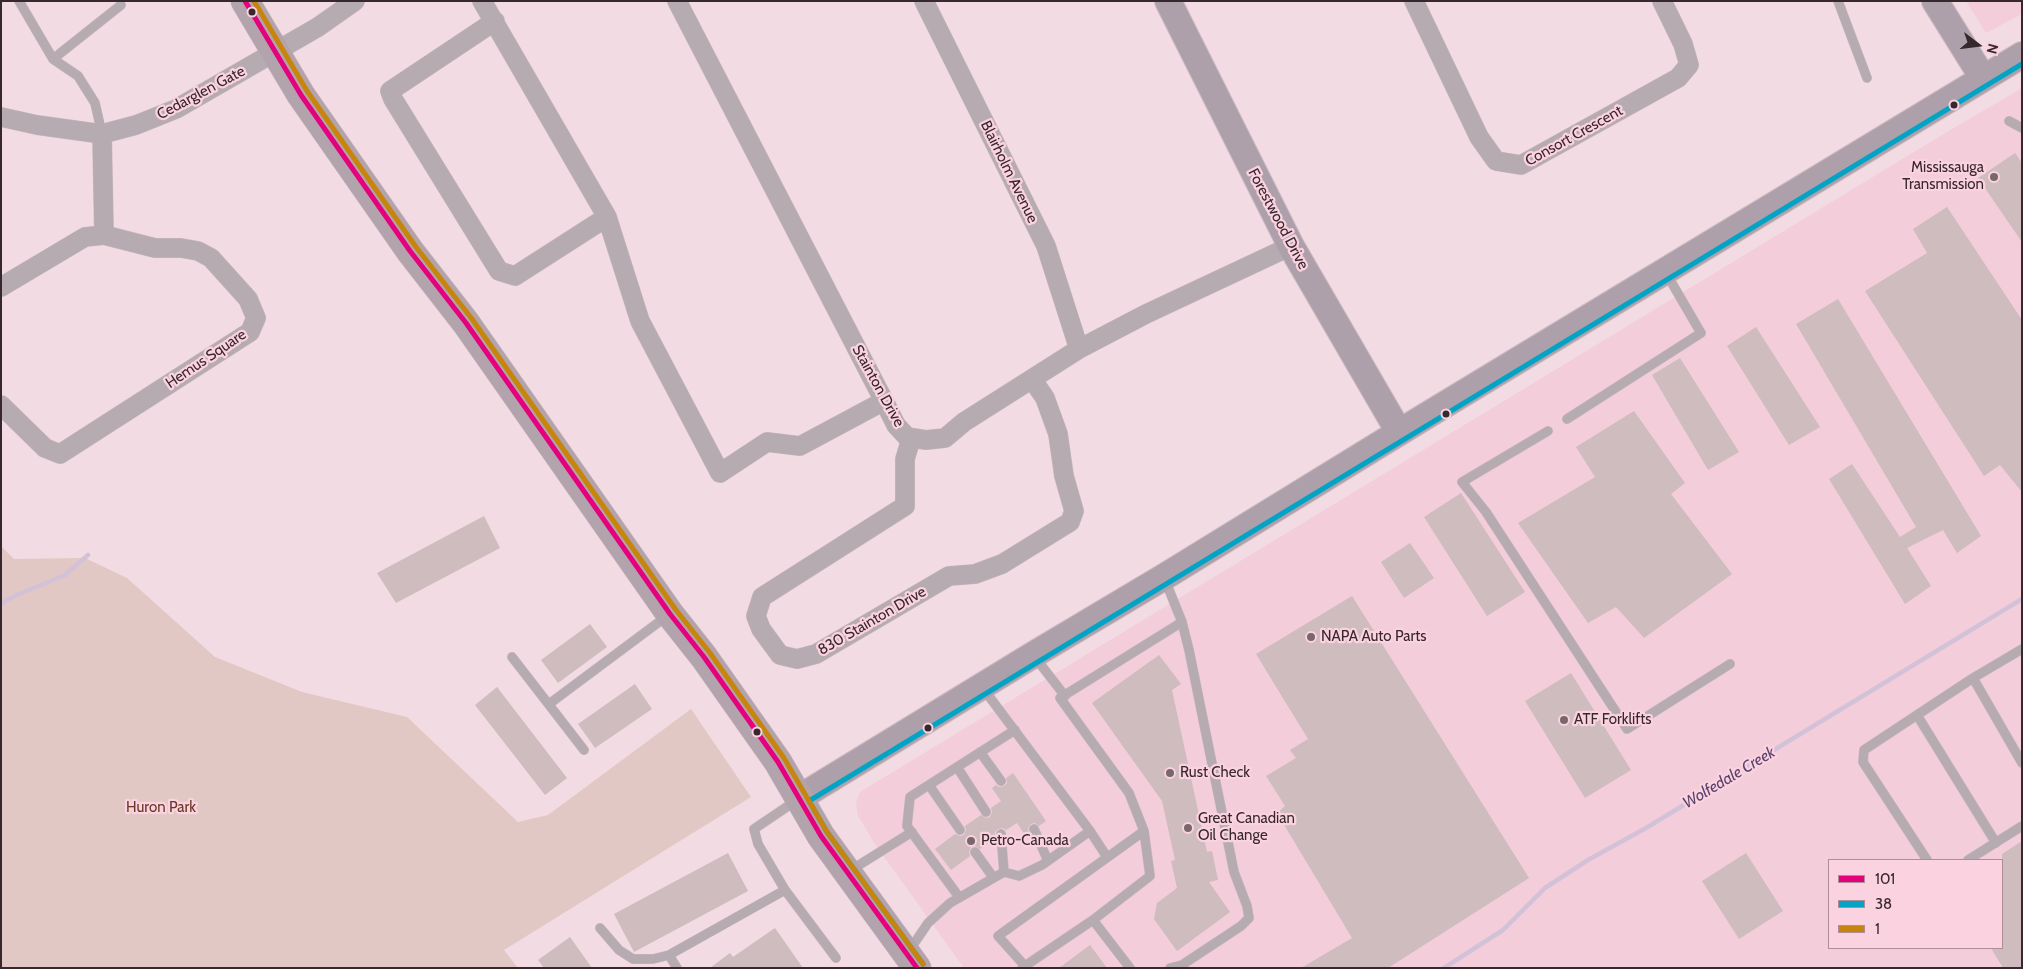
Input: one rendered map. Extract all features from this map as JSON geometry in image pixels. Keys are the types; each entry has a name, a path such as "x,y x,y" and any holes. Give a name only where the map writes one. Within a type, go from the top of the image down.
{"main road":[{"path":"245,1 302,95 405,243 466,323 670,614 704,656 778,762 821,836 912,961"}],"street":[{"name":"Cedarglen Gate","path":"1,117 37,125 102,134 136,125 174,110 318,27 355,1"},
{"path":"482,1 608,217 640,321 720,473 767,442 800,446 884,401"},
{"name":"Stainton Drive","path":"677,1 896,424 907,437 926,440 945,438 964,422 1079,349 1146,314 1291,246"},
{"name":"Blairholm Avenue","path":"924,1 1046,246 1079,349"},
{"name":"Forestwood Drive","path":"1168,1 1291,246 1399,432"},
{"name":"Consort Crescent","path":"1414,1 1479,136 1496,161 1521,165 1678,78 1689,65 1683,44 1662,1"},
{"path":"1935,1 1982,78"},
{"path":"495,21 390,91 393,99 499,271 515,276 608,217"},
{"path":"799,798 1164,577 1664,270 2022,54"},
{"path":"102,134 104,234"},
{"name":"Hemus Square","path":"1,287 85,237 104,234 155,248 181,248 198,251 211,258 248,299 256,318 250,332 60,454 45,448 1,405"},
{"name":"830 Stainton Drive","path":"911,438 905,459 905,506 762,596 756,616 761,629 780,655 797,658 816,654 949,576 975,574 1002,564 1070,522 1074,511 1064,476 1058,434 1044,398 1032,379"}],"lane":[{"path":"19,1 53,59 78,76 95,103 102,134"},
{"path":"1838,1 1868,78"},
{"path":"53,59 121,5"},
{"path":"2009,121 2022,128"},
{"path":"1567,419 1702,333 1664,270"},
{"path":"1548,431 1462,482 1486,512 1627,729 1730,664"},
{"path":"1164,577 1182,622 1234,872 1248,906 1249,918 1241,926 1182,965 1170,968"},
{"path":"549,704 670,614"},
{"path":"1144,831 998,936 1024,967 1093,920 1150,876 1144,831 1129,793 1060,698 1182,622"},
{"path":"1926,859 1863,762 1864,750 1973,678 2022,649"},
{"path":"1033,655 1064,696"},
{"path":"512,657 584,750"},
{"path":"1973,678 2022,763"},
{"path":"982,687 1090,831 1107,858"},
{"path":"1916,716 1996,843"},
{"path":"959,898 907,826 910,797 1014,730"},
{"path":"980,752 1001,781"},
{"path":"957,767 986,812"},
{"path":"929,785 960,830"},
{"path":"799,798 754,829 758,844 785,890 836,958"},
{"path":"1970,859 2022,826"},
{"path":"1034,829 1048,861"},
{"path":"912,961 928,923 950,903 1004,872 1019,876 1048,861 1090,831"},
{"path":"847,872 912,832"},
{"path":"1000,834 1004,872"},
{"path":"975,852 993,878"},
{"path":"600,928 619,950 633,959 653,959 669,955 785,890"},
{"path":"1093,920 1130,968"},
{"path":"669,955 677,968"}],"shaded area":[{"path":"1966,1 2022,1 2022,14 1986,33"},
{"path":"2022,88 2022,968 964,968 875,844 858,816 856,802 860,792"}],"green space":[{"name":"Huron Park","path":"1,546 14,559 85,558 127,578 215,657 302,692 407,717 518,822 548,815 691,709 751,797 504,950 518,968 1,968"}],"building":[{"path":"2015,153 2022,163 2022,242 1978,178"},
{"path":"1947,207 2022,320 2022,492 2000,465 1984,476 1865,291 1927,253 1913,229"},
{"path":"1838,299 1981,536 1957,553 1943,530 1907,548 1931,586 1905,604 1829,479 1852,464 1900,537 1916,527 1796,324"},
{"path":"1756,327 1820,427 1789,445 1727,346"},
{"path":"1680,358 1739,452 1708,470 1652,375"},
{"path":"1634,411 1685,483 1671,494 1732,574 1644,638 1616,607 1588,623 1518,523 1595,477 1576,447"},
{"path":"1461,493 1525,592 1487,616 1424,517"},
{"path":"484,516 500,548 396,603 377,573"},
{"path":"1410,543 1434,578 1404,598 1381,562"},
{"path":"1352,596 1529,878 1388,968 1301,968 1352,938 1277,813 1285,806 1266,776 1296,758 1290,750 1308,739 1256,654"},
{"path":"590,624 607,647 558,683 541,660"},
{"path":"1159,655 1181,684 1172,690 1207,852 1212,851 1218,880 1209,882 1230,912 1177,951 1154,919 1157,903 1177,888 1171,861 1175,860 1162,801 1092,703"},
{"path":"1571,673 1631,770 1585,798 1525,701"},
{"path":"635,684 652,709 595,748 578,724"},
{"path":"497,687 567,778 545,795 475,705"},
{"path":"1013,773 1046,821 1039,826 1035,823 1031,824 1028,828 1029,833 1025,835 1017,823 1006,830 1003,828 998,829 995,832 995,838 980,849 975,846 971,847 970,856 951,870 935,849 955,834 964,835 965,826 981,815 986,818 990,817 991,808 1001,801 992,788 996,785 999,787 1004,786 1007,783 1006,778"},
{"path":"2022,841 2022,968 2003,968 1992,949 2003,949 2002,854"},
{"path":"728,853 748,891 634,952 614,914"},
{"path":"1746,853 1783,911 1739,939 1702,881"},
{"path":"775,928 803,968 710,968 730,953 733,957"},
{"path":"570,937 592,968 544,968 538,960"},
{"path":"1090,945 1107,968 1059,968"}],"waterway":[{"path":"1,605 19,594 65,575 88,555"},
{"name":"Wolfedale Creek","path":"1444,968 1503,930 1545,888 1588,860 1646,828 2022,599"}],"transit line":[{"name":"101","path":"245,1 301,95 410,251 466,323 670,614 704,657 778,762 821,836 917,968"},
{"name":"1","path":"254,1 307,91 416,247 472,319 676,610 710,653 784,758 827,832 923,964"},
{"name":"38","path":"923,964 827,832 809,801 2022,64"}],"place":[{"name":"Mississauga Transmission","path":"1994,177"},
{"name":"NAPA Auto Parts","path":"1311,637"},
{"name":"ATF Forklifts","path":"1564,720"},
{"name":"Rust Check","path":"1170,773"},
{"name":"Great Canadian Oil Change","path":"1188,828"},
{"name":"Petro-Canada","path":"971,841"}]}
